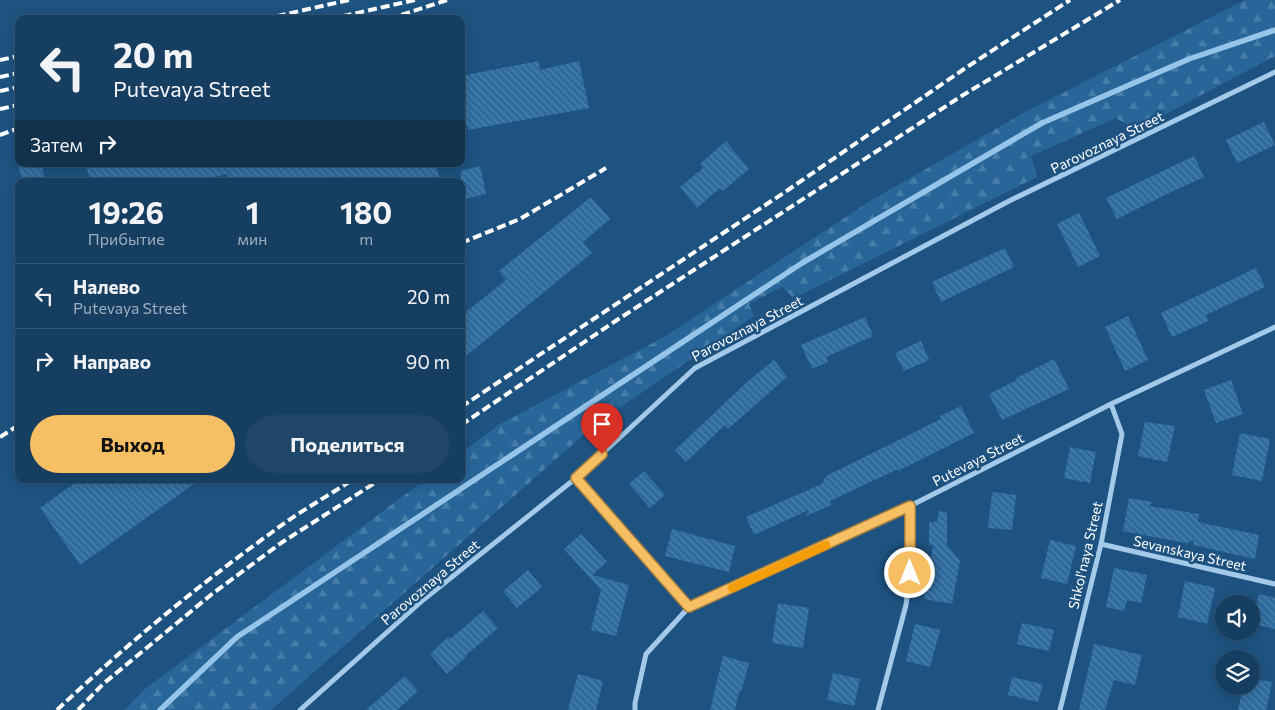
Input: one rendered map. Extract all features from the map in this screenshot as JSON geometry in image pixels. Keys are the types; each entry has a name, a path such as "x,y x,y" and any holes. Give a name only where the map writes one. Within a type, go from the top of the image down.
{"street":[{"name":"Parovoznaya Street","path":"300,710 423,600 576,478 695,368 1009,201 1275,72"},
{"name":"Putevaya Street","path":"689,607 910,506 1111,404 1275,327"},
{"name":"Shkol'naya Street","path":"1060,710 1101,544 1122,434 1111,404"},
{"path":"576,478 689,607 646,654 635,710"},
{"path":"878,710 906,605 910,573 910,506"},
{"name":"Sevanskaya Street","path":"1101,544 1275,584"}],"green space":[{"path":"1245,0 1275,0 1275,56 1136,130 1116,118 1031,156 1037,177 794,298 782,287 749,304 754,316 596,424 271,710 124,710 145,689 421,483 465,483 465,450 500,424 664,337 870,201 1027,111"}],"building":[{"path":"539,61 540,70 579,61 589,108 468,130 465,117 465,75"},
{"path":"1264,122 1275,145 1237,163 1226,140"},
{"path":"726,141 749,169 723,191 720,188 697,208 680,187 703,168 700,164"},
{"path":"1194,156 1204,177 1117,219 1106,198"},
{"path":"480,166 486,194 465,199 465,178 461,178 461,171"},
{"path":"19,167 42,167 45,178 21,178"},
{"path":"87,167 437,167 439,178 228,178 227,174 210,178 89,178"},
{"path":"591,197 610,219 583,242 592,253 465,357 465,313 506,280 499,271"},
{"path":"1079,213 1100,256 1078,267 1057,224"},
{"path":"1005,248 1014,267 941,302 932,282"},
{"path":"1256,268 1265,287 1206,315 1208,321 1172,337 1161,313"},
{"path":"1128,316 1148,360 1125,371 1105,327"},
{"path":"865,317 873,336 826,357 828,362 812,369 801,345"},
{"path":"921,341 929,360 904,371 895,353"},
{"path":"1054,359 1069,389 1002,420 989,394"},
{"path":"774,360 787,377 728,429 725,425 686,462 675,450 747,382"},
{"path":"1231,380 1243,414 1216,423 1204,390"},
{"path":"961,406 974,433 898,471 898,469 830,501 832,505 806,516 809,510 754,535 746,517 822,484 826,476 941,419 940,416"},
{"path":"1145,422 1175,426 1167,462 1138,456"},
{"path":"1240,433 1270,439 1262,481 1232,475"},
{"path":"1070,447 1096,452 1090,483 1064,478"},
{"path":"644,471 665,495 650,508 629,484"},
{"path":"74,483 195,483 80,565 40,508"},
{"path":"992,492 1016,495 1012,530 988,528"},
{"path":"1129,498 1153,502 1149,506 1199,514 1198,522 1259,535 1255,559 1193,545 1194,539 1185,543 1123,531"},
{"path":"939,511 947,512 947,545 960,561 952,604 924,599 933,545 929,545 929,522 937,522"},
{"path":"672,529 735,546 729,572 665,556"},
{"path":"581,534 607,562 592,575 629,585 616,636 591,630 601,590 564,549"},
{"path":"1050,540 1076,546 1067,584 1041,578"},
{"path":"1114,568 1147,575 1141,603 1127,600 1124,611 1106,607"},
{"path":"528,570 542,587 517,608 503,591"},
{"path":"1185,581 1215,588 1207,624 1178,617"},
{"path":"1259,595 1275,598 1275,629 1260,626"},
{"path":"778,603 809,608 803,648 772,643"},
{"path":"483,611 498,628 447,674 430,654 448,637 450,639"},
{"path":"1022,623 1054,630 1049,651 1017,644"},
{"path":"915,624 940,630 930,667 906,661"},
{"path":"1094,644 1142,655 1135,685 1114,680 1105,710 1079,710"},
{"path":"723,656 749,663 735,710 710,710"},
{"path":"833,673 860,679 854,706 827,700"},
{"path":"578,674 603,681 596,710 568,710"},
{"path":"405,676 418,691 397,710 366,710"},
{"path":"1012,677 1043,684 1038,702 1008,695"},
{"path":"1260,680 1272,682 1266,710 1238,710 1241,695 1260,695"}],"waterway":[{"path":"160,710 237,637 802,263 1042,123 1189,59 1275,30"}],"railway":[{"path":"282,15 349,0"},
{"path":"348,15 415,0"},
{"path":"401,15 447,0"},
{"path":"465,404 785,192 964,69 1070,0"},
{"path":"465,422 617,320 960,97 1120,0"},
{"path":"0,60 15,57"},
{"path":"0,77 15,74"},
{"path":"0,91 15,88"},
{"path":"0,109 15,106"},
{"path":"0,135 15,129"},
{"path":"465,241 520,219 606,168"},
{"path":"0,437 15,428"},
{"path":"57,710 135,640 215,574 291,519 348,483"},
{"path":"78,710 103,684 212,594 281,543 375,483"}],"slow traffic":[{"path":"732,588 826,545"}],"route":[{"path":"602,454 576,478 689,607 910,506 910,573"}]}
